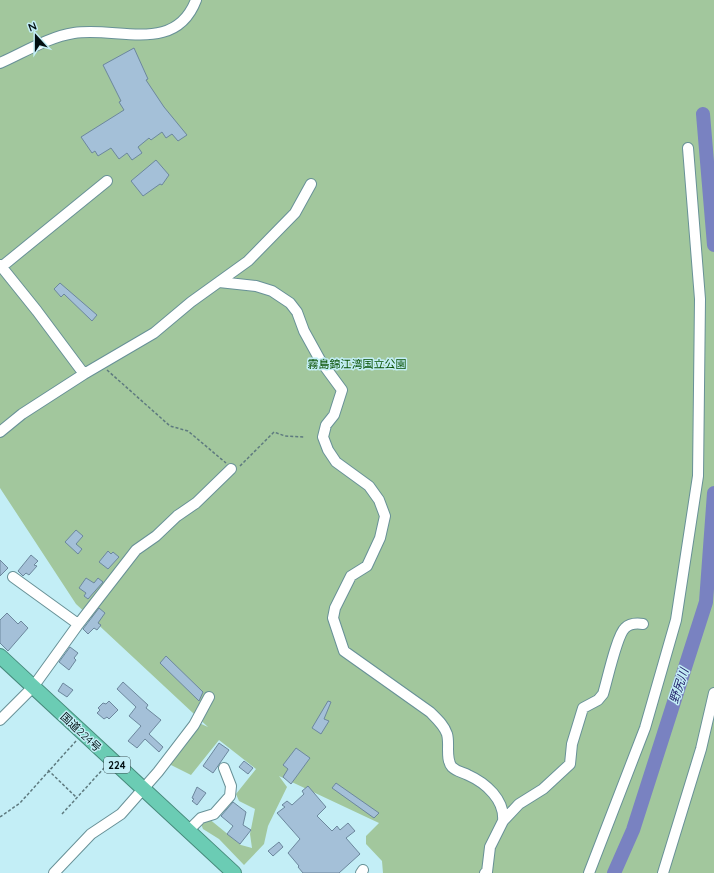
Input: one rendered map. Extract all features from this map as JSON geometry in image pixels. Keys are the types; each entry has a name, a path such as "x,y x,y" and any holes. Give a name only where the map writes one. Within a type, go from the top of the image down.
{"highway":[{"name":"国道224号","path":"0,656 234,873"}],"street":[{"path":"0,64 57,37 73,33 94,31 144,35 166,32 185,19 196,0"},
{"path":"589,873 645,728 676,620 698,476 700,299 688,148"},
{"path":"84,374 1,267 107,181"},
{"path":"0,432 22,414 84,374 154,334 191,302 248,261 295,213 311,184"},
{"path":"219,282 256,286 272,291 290,303 297,312 304,331 320,360 342,390 334,414 326,424 324,437 328,450 336,462 369,486 379,500 385,516 380,538 367,566 351,576 335,608 333,618 344,651 430,712 442,723 447,733 448,760 451,766 457,771 474,778 492,791 504,814 503,821"},
{"path":"0,720 33,688 78,624 136,550 196,503 231,469"},
{"path":"13,577 78,624"},
{"path":"485,873 487,872 490,847 503,821 519,804 543,790 570,764 572,744 584,708 598,700 603,694 619,637 624,628 632,623 643,624"},
{"path":"663,873 701,749 714,693"},
{"path":"54,873 91,834 122,814 158,772 194,725 209,697"},
{"path":"188,831 200,818 214,814 230,796 231,790 224,768"}],"path":[{"path":"100,364 170,426 188,431 231,469 238,468 274,432 285,436 305,437"},
{"path":"0,817 20,803 48,770 84,734"},
{"path":"62,814 112,760"},
{"path":"48,770 77,798"}],"green space":[{"name":"霧島錦江湾国立公園","path":"0,0 714,0 714,873 383,873 382,861 366,844 366,836 379,823 279,776 287,787 268,826 264,844 244,865 219,839 203,829 201,824 208,818 241,845 252,848 250,834 255,809 239,801 236,794 256,769 219,740 191,775 169,764 199,723 208,727 76,604 0,488"}],"building":[{"path":"134,48 148,79 146,80 164,107 187,135 178,141 172,134 166,138 162,132 151,140 149,138 138,147 142,153 132,160 127,153 119,159 111,148 98,156 95,151 92,153 81,137 124,110 103,65"},
{"path":"156,160 169,175 162,185 160,184 143,196 131,181"},
{"path":"60,283 97,315 92,321 64,294 61,297 54,289"},
{"path":"76,530 83,536 76,544 82,549 78,554 65,542"},
{"path":"108,551 111,554 113,552 119,557 108,569 99,562"},
{"path":"31,555 38,561 34,565 37,566 29,575 26,573 23,576 18,571"},
{"path":"0,560 8,568 0,576"},
{"path":"86,578 94,583 98,578 103,582 88,599 84,596 86,593 79,588"},
{"path":"99,608 105,613 98,623 101,625 97,630 94,628 88,634 83,629"},
{"path":"7,613 18,624 21,621 28,628 8,651 0,643 0,620"},
{"path":"70,647 78,653 74,658 76,660 69,670 59,662"},
{"path":"166,656 203,692 199,701 160,663"},
{"path":"123,682 148,705 146,708 161,720 149,734 163,747 159,752 145,739 137,748 128,741 141,726 129,716 136,707 117,689"},
{"path":"63,683 73,690 67,697 58,691"},
{"path":"109,701 118,710 109,719 107,717 104,719 97,713 100,710 98,708 103,703 106,704"},
{"path":"328,701 331,702 324,719 329,721 321,734 312,728"},
{"path":"219,743 229,750 213,773 203,766"},
{"path":"296,748 310,758 291,784 283,777 288,769 283,765"},
{"path":"244,761 253,768 248,774 239,767"},
{"path":"336,783 379,813 374,818 332,788"},
{"path":"308,786 326,807 317,816 332,831 337,826 340,830 348,823 355,831 346,838 360,854 339,873 303,873 288,853 300,839 277,813 285,807 282,805 287,801 292,805 304,794 302,791"},
{"path":"197,787 206,793 197,805 192,801 194,799 192,798"},
{"path":"233,802 246,812 243,825 251,830 240,844 227,834 233,826 221,816"},
{"path":"279,842 283,847 273,856 268,851"}],"waterway":[{"name":"野尻川","path":"703,114 714,245"},
{"name":"野尻川","path":"614,873 633,830 706,602 714,493"}]}
